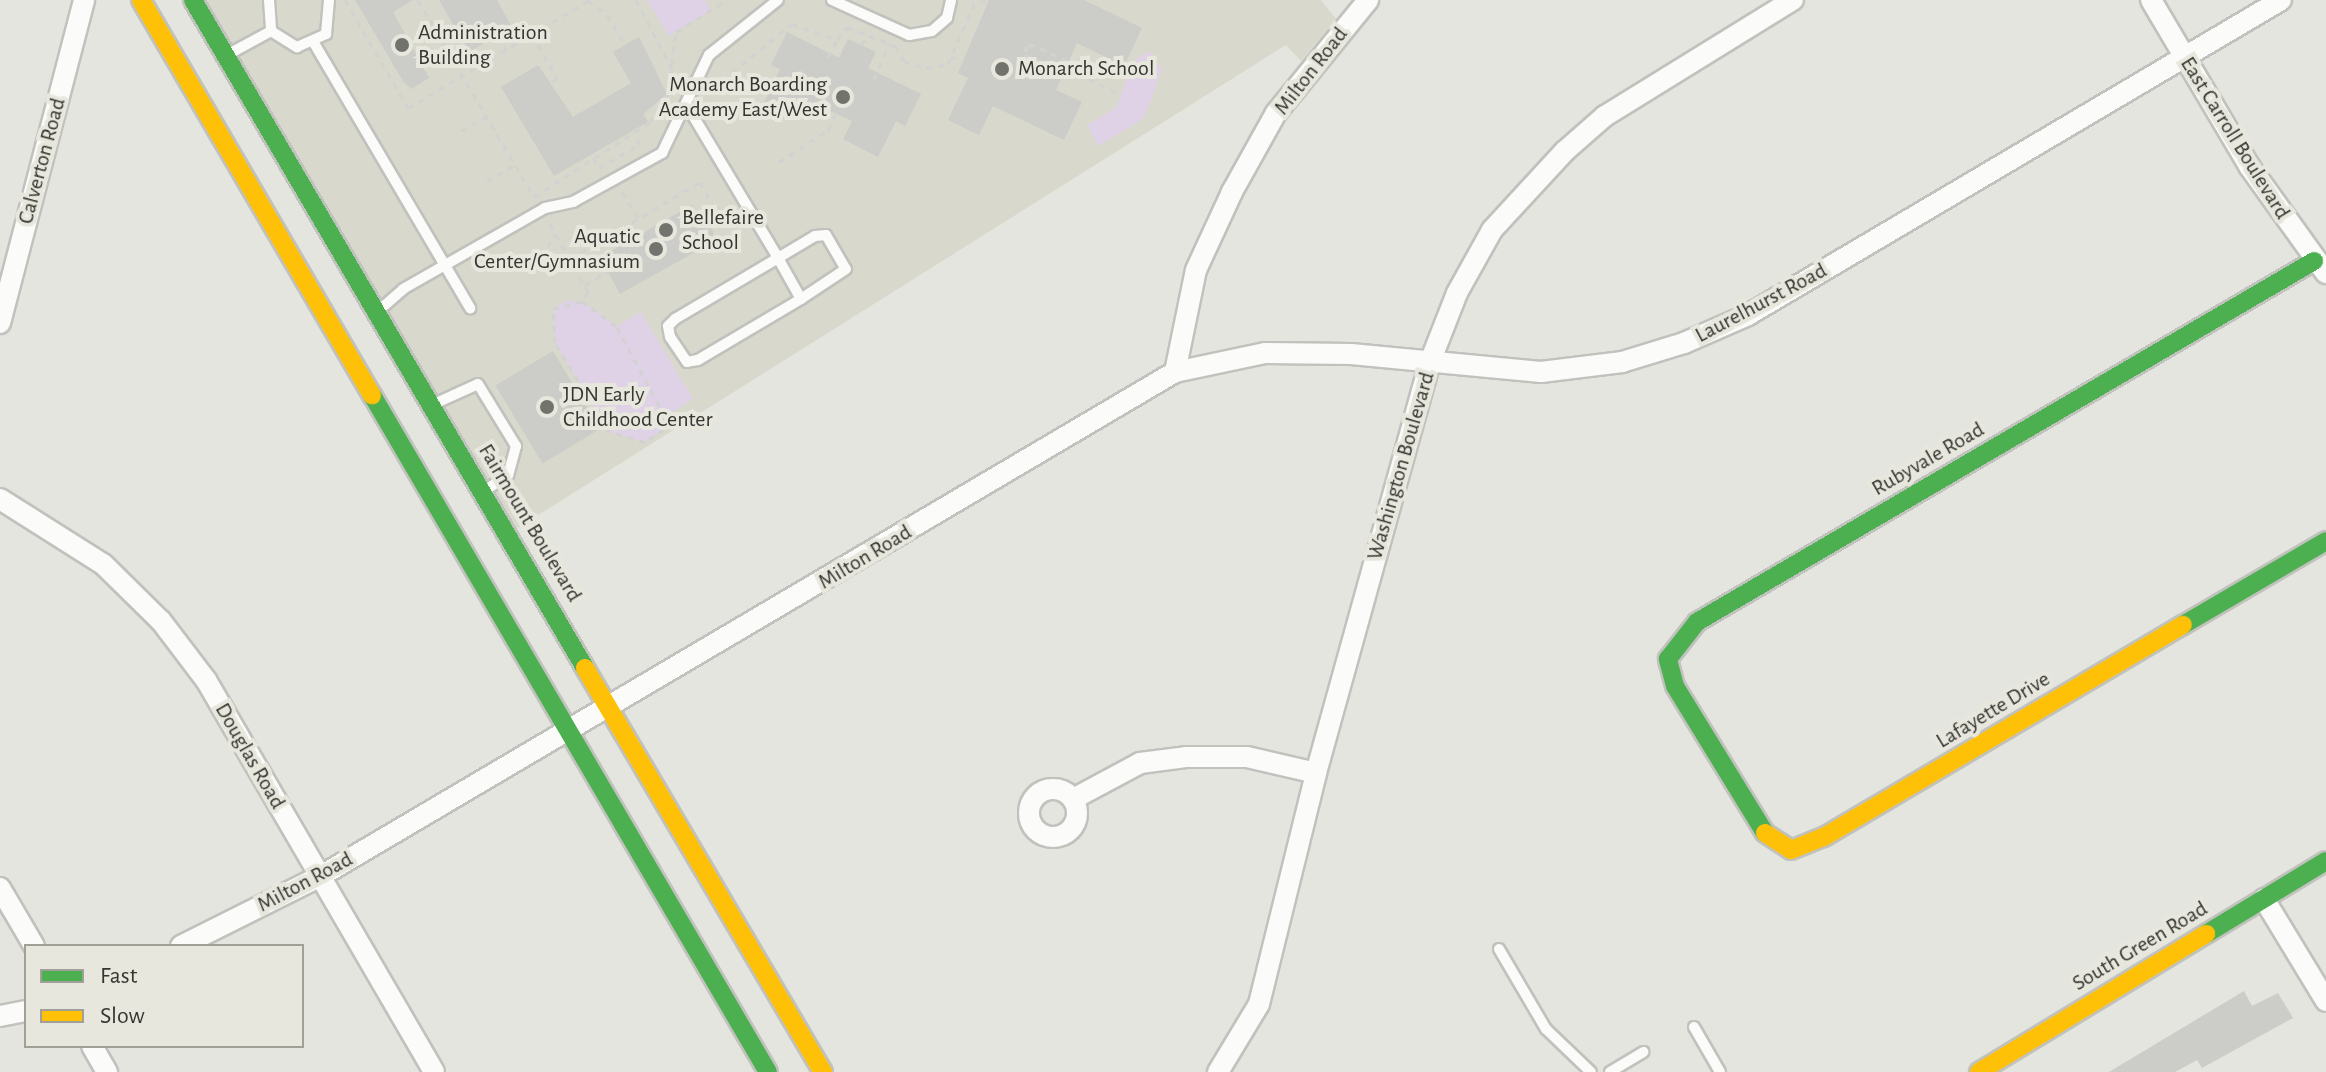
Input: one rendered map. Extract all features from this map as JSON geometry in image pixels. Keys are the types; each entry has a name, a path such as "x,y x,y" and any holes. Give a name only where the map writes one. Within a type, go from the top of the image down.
{"main road":[{"name":"Fairmount Boulevard","path":"141,0 358,323 432,404 823,1072"},
{"name":"Fairmount Boulevard","path":"193,0 226,56 358,323 568,730 768,1072"},
{"name":"Rubyvale Road","path":"1715,751 1675,686 1668,659 1697,622 2320,267"},
{"name":"Lafayette Drive","path":"1715,751 1766,835 1791,850 1824,837 2326,541"},
{"name":"South Green Road","path":"1979,1072 2326,861"}],"street":[{"name":"Calverton Road","path":"0,323 84,0"},
{"name":"Washington Boulevard","path":"1218,1072 1259,1004 1316,773 1430,362 1457,293 1492,230 1565,151 1605,116 1793,0"},
{"name":"East Carroll Boulevard","path":"2151,0 2184,57 2320,267"},
{"name":"Laurelhurst Road","path":"1175,372 1265,353 1541,372 1622,362 1684,343 1748,315 2281,0"},
{"name":"Milton Road","path":"185,944 319,877 1175,372 1196,270 1232,192 1276,113 1356,4"},
{"name":"Douglas Road","path":"0,499 103,564 161,621 206,680 434,1072"},
{"path":"1073,799 1140,763 1186,757 1247,757 1316,773"},
{"path":"0,888 33,944"},
{"path":"2264,899 2326,1001"},
{"path":"0,1016 24,1011"},
{"path":"93,1048 107,1072"}],"lane":[{"path":"269,0 271,31 287,45 314,43 331,24 329,0"},
{"path":"358,323 444,266 545,208 573,202 662,153 709,55 778,0"},
{"path":"832,0 909,35 932,31 947,18 951,0"},
{"path":"226,56 271,31"},
{"path":"314,43 470,308"},
{"path":"686,104 801,299"},
{"path":"826,235 844,257 838,278 801,299 698,360 687,362 670,337 668,326 675,319 778,258 826,235"},
{"path":"432,404 472,384 482,388 517,454 502,482 484,491"},
{"path":"1499,949 1546,1029 1591,1072"},
{"path":"1694,1027 1720,1072"},
{"path":"1610,1072 1643,1052"}],"path":[{"path":"345,0 408,108 589,0 607,15 625,45"},
{"path":"418,0 534,197 634,133 667,100 676,32 727,0"},
{"path":"636,0 672,69"},
{"path":"828,57 847,27 889,43 904,61 926,68 948,64 978,0 988,4"},
{"path":"723,80 792,24 837,40"},
{"path":"532,34 557,79 549,83"},
{"path":"862,45 866,34"},
{"path":"498,35 506,49"},
{"path":"874,79 889,43"},
{"path":"1034,45 1067,61 1067,68 1062,72 1025,57 1026,46 1034,45"},
{"path":"951,56 963,63"},
{"path":"1067,68 1119,94"},
{"path":"779,162 828,130 835,114"},
{"path":"461,131 487,117"},
{"path":"593,158 599,168 640,144 634,133"},
{"path":"487,181 515,165"},
{"path":"570,259 700,182 712,205 706,219"},
{"path":"622,192 638,218"},
{"path":"550,224 588,292 582,301 553,309 555,343 609,432 645,442 664,429 665,417 617,327 582,301"},
{"path":"537,268 555,233"},
{"path":"585,285 608,271"}],"shaded area":[{"name":"Bellefaire School","path":"204,0 1321,0 1336,19 1301,61 1286,45 516,529"},
{"path":"647,0 705,0 711,10 669,36"},
{"path":"1149,51 1162,70 1144,118 1098,146 1087,125 1116,108 1133,62"},
{"path":"565,301 582,301 617,326 641,312 693,399 665,417 664,429 645,442 609,432 555,343 553,309"}],"building":[{"name":"Administration Building","path":"355,0 413,0 393,12 429,78 411,89 403,81"},
{"name":"Administration Building","path":"439,0 497,0 512,27 469,52"},
{"name":"Monarch School","path":"989,0 1084,0 1142,28 1124,66 1077,43 1056,90 1082,102 1064,140 993,106 979,135 948,120 968,78 958,73"},
{"name":"Monarch Boarding Academy East/West","path":"787,32 839,58 848,39 876,52 868,68 921,94 905,126 896,121 878,157 843,139 852,121 809,101 799,120 764,103 780,69 771,65"},
{"path":"639,37 667,94 643,114 648,122 554,176 501,87 538,65 573,117 631,83 613,52"},
{"name":"Aquatic Center/Gymnasium","path":"692,205 713,231 713,242 620,294 600,257"},
{"name":"JDN Early Childhood Center","path":"553,351 600,429 542,464 496,386"},
{"path":"2244,991 2252,1006 2278,993 2293,1018 2202,1068 2197,1060 2175,1072 2109,1072"}],"traffic: fast":[{"path":"193,0 585,668"},
{"path":"1765,833 1675,686 1668,659 1697,622 2314,261"},
{"path":"372,395 768,1072"},
{"path":"2183,625 2326,541"},
{"path":"2206,934 2326,861"}],"traffic: slow":[{"path":"141,0 372,395"},
{"path":"1765,833 1791,850 1824,837 2183,625"},
{"path":"585,668 823,1072"},
{"path":"1979,1072 2206,934"}],"place":[{"name":"Administration Building","path":"402,45"},
{"name":"Monarch School","path":"1002,69"},
{"name":"Monarch Boarding Academy East/West","path":"843,97"},
{"name":"Bellefaire School","path":"666,230"},
{"name":"Aquatic Center/Gymnasium","path":"656,249"},
{"name":"JDN Early Childhood Center","path":"547,407"}]}
